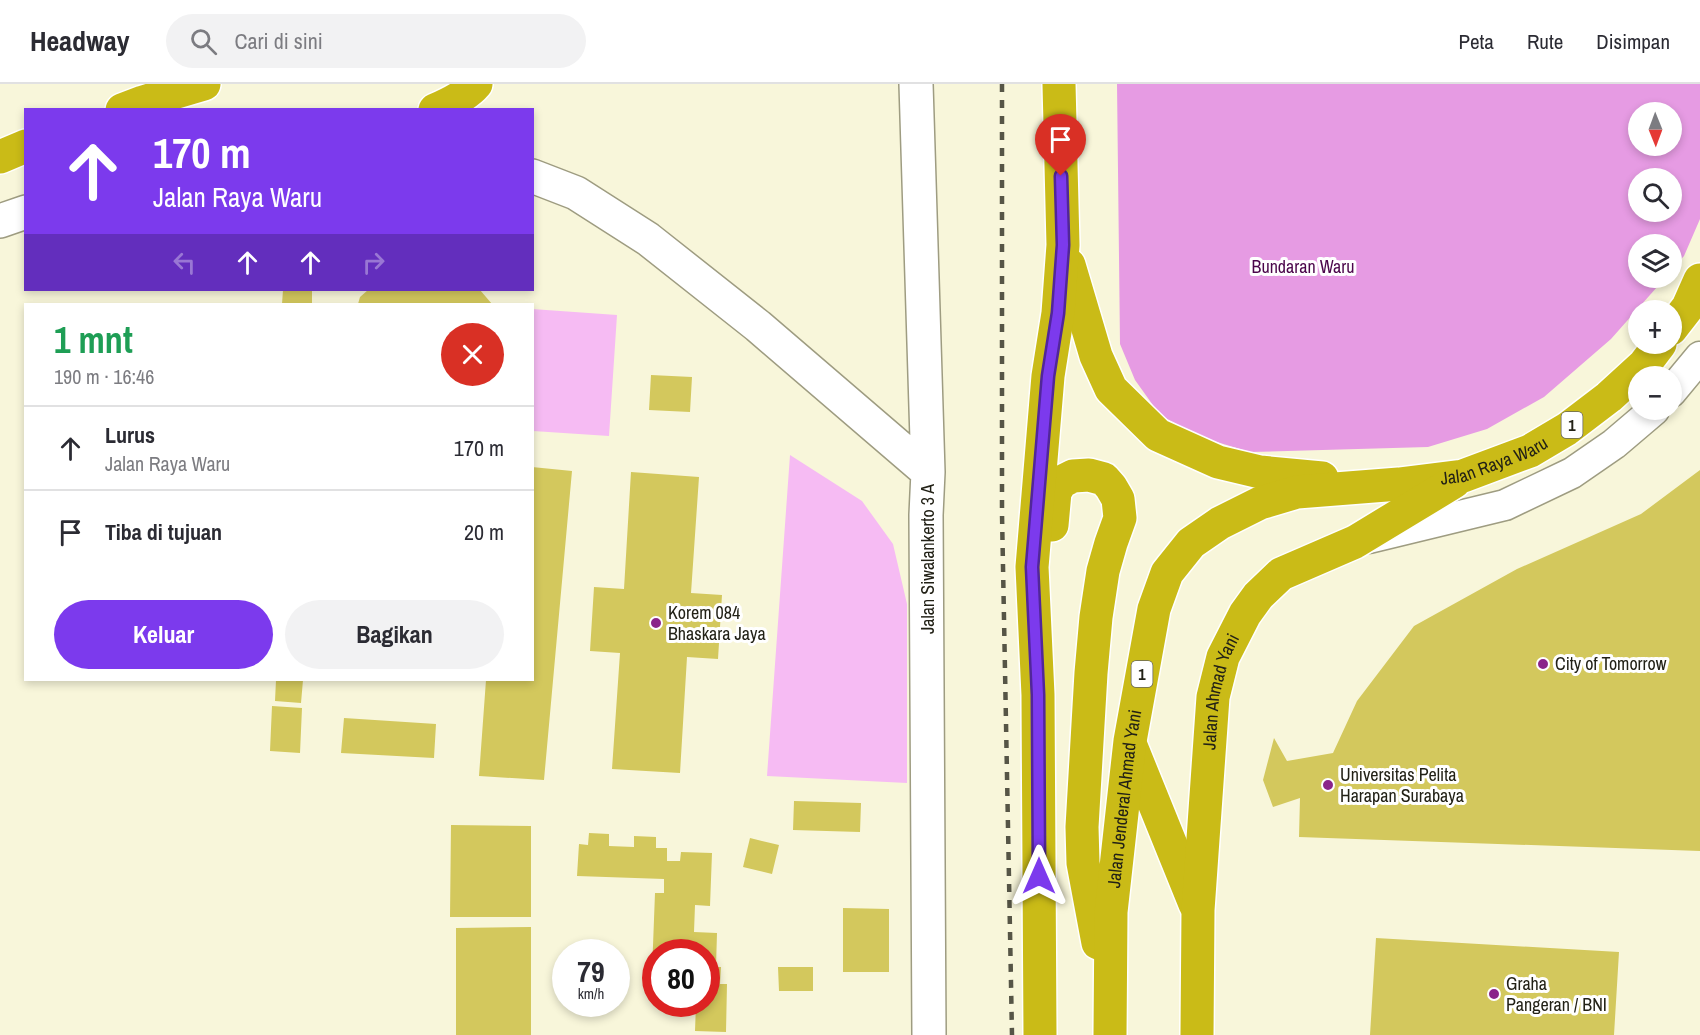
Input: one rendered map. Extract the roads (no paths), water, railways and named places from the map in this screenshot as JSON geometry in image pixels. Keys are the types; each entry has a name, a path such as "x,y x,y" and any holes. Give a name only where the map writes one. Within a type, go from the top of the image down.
{"highway":[{"path":"127,108 204,84"},
{"path":"440,108 471,90 476,84"},
{"name":"1","path":"1040,1035 1038,695 1032,567 1048,376 1058,313 1063,245 1059,84"},
{"path":"0,157 24,147"},
{"name":"1","path":"1063,245 1096,356 1111,389 1158,435 1218,462 1260,472 1399,484"},
{"name":"Jalan Raya Waru","path":"1399,484 1463,476 1530,451 1567,429 1609,397 1644,365 1685,314"},
{"path":"1038,695 1054,492 1061,483 1073,476 1089,475 1104,479 1118,499 1120,518 1103,571 1096,617 1082,827 1083,863 1096,935 1110,981"},
{"name":"Jalan Ahmad Yani","path":"1197,1035 1198,910 1213,697 1223,657 1245,614 1258,596 1281,574 1355,542 1463,476"},
{"name":"Jalan Jenderal Ahmad Yani","path":"1110,1035 1111,912 1130,741 1154,609 1167,573 1191,543 1220,523 1260,503 1297,492 1399,484"},
{"path":"1130,741 1198,910"},
{"path":"1111,912 1133,1035"}],"main road":[{"name":"Jalan Siwalankerto 3 A","path":"916,84 928,472 929,1035"},
{"path":"534,177 576,193 648,239 758,326 928,472"},
{"path":"0,222 24,213"}],"street":[{"path":"1682,379 1700,357"},
{"path":"1355,542 1505,505 1572,473 1614,444 1642,420"}],"railway":[{"path":"1002,84 1002,514 1012,1035"}],"place":[{"name":"Korem 084 Bhaskara Jaya","path":"656,623"},
{"name":"City of Tomorrow","path":"1543,664"},
{"name":"Universitas Pelita Harapan Surabaya","path":"1328,785"},
{"name":"Graha Pangeran / BNI","path":"1494,994"}],"park label":[{"name":"Bundaran Waru","path":"1303,267"}]}
